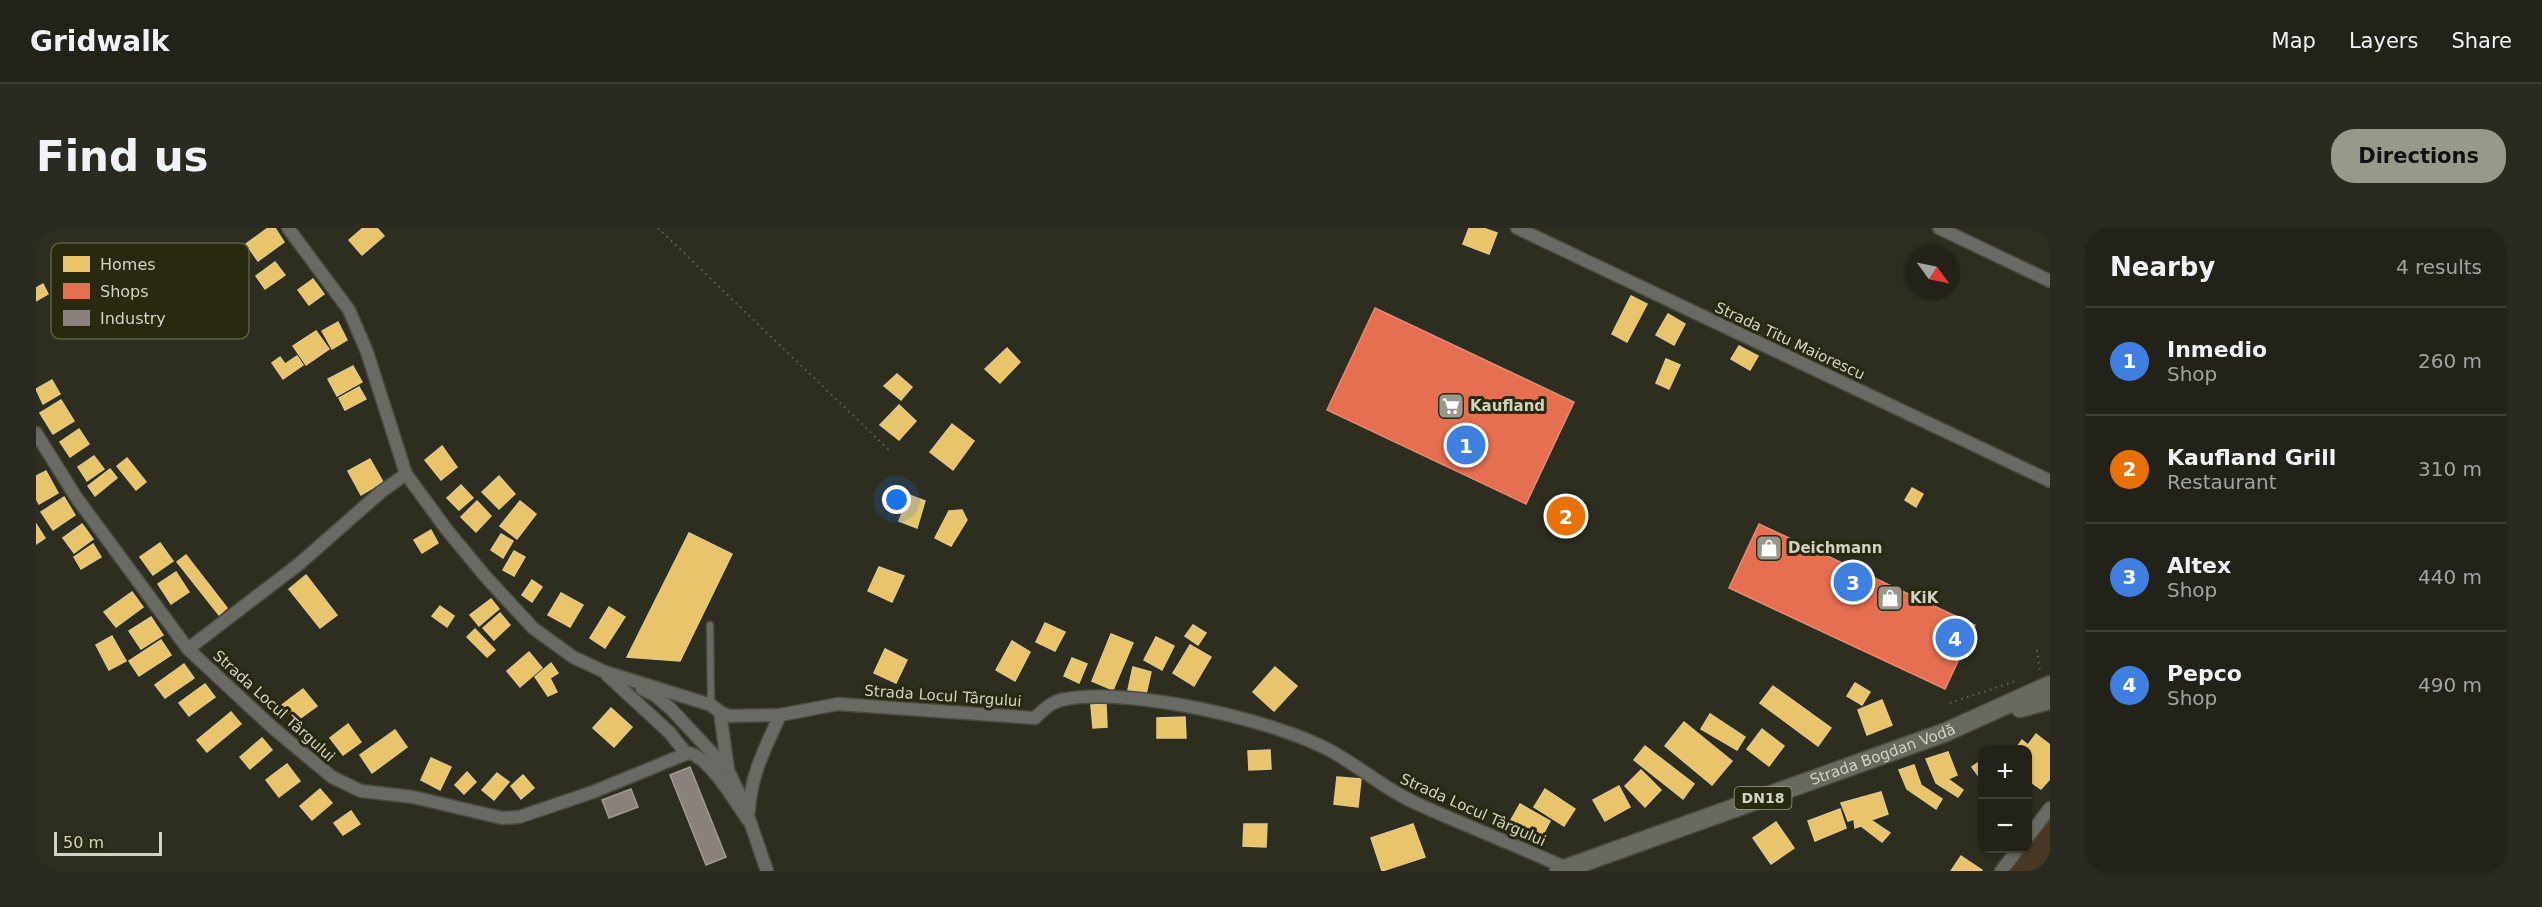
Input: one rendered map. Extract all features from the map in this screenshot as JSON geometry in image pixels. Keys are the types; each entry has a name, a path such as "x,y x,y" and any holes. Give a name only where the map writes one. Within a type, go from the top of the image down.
{"main road":[{"name":"Strada Bogdan Vodă","path":"1966,723 2045,679"},
{"name":"Strada Bogdan Vodă","path":"1563,870 1966,723 2050,700"}],"street":[{"name":"Strada Locul Târgului","path":"288,228 349,310 367,352 406,474 447,530 533,628 573,657 656,696 728,770"},
{"name":"Strada Titu Maiorescu","path":"1516,228 2050,481"},
{"path":"1939,228 2050,281"},
{"name":"Strada Locul Târgului","path":"36,433 76,497 188,649 273,728 332,777 361,791 413,797 502,818 519,817 593,792 685,752 701,756 748,820"},
{"name":"Strada Locul Târgului","path":"188,649 299,564 381,492 406,474"},
{"name":"Strada Locul Târgului","path":"605,672 716,709 730,716 780,715 838,704 1035,718 1048,705 1065,699 1096,697 1131,698 1188,708 1257,723 1312,742 1332,751 1386,789 1563,870"},
{"name":"Strada Locul Târgului","path":"605,672 670,733 685,752"},
{"name":"Strada Locul Târgului","path":"716,709 728,770 744,804 767,871"},
{"name":"Strada Locul Târgului","path":"748,820 750,787 780,715"},
{"name":"Strada Locul Târgului","path":"670,733 701,742"},
{"path":"2032,832 2050,808"},
{"path":"2001,871 2016,853"}],"lane":[{"path":"710,625 716,709"}],"path":[{"path":"658,228 891,452"},
{"path":"2037,650 2045,679"},
{"path":"1950,703 2020,680"}],"shaded area":[{"path":"2050,817 2050,871 2009,871 2023,853 2032,853 2032,841"}],"building: Homes":[{"path":"268,228 275,228 284,242 258,261 247,243"},
{"path":"363,228 377,228 384,236 362,255 349,240"},
{"path":"1469,228 1483,228 1497,233 1489,254 1463,244"},
{"path":"275,262 285,275 265,289 256,276"},
{"path":"313,279 324,294 309,305 298,290"},
{"path":"43,284 48,294 36,301 36,288"},
{"path":"1631,296 1647,304 1627,342 1612,334"},
{"path":"1668,314 1685,324 1674,345 1656,335"},
{"path":"338,322 347,340 332,349 322,331"},
{"path":"316,331 329,349 306,365 293,346"},
{"path":"1739,346 1758,356 1750,370 1731,359"},
{"path":"1007,348 1020,362 1000,383 985,369"},
{"path":"297,356 303,365 283,379 272,363 280,357 285,364"},
{"path":"1666,359 1680,365 1669,389 1656,383"},
{"path":"353,366 362,382 337,396 328,379"},
{"path":"897,374 912,387 901,400 884,386"},
{"path":"52,380 60,394 43,404 36,389"},
{"path":"359,387 366,399 345,410 339,398"},
{"path":"61,400 74,421 53,434 40,413"},
{"path":"899,405 916,421 899,440 880,425"},
{"path":"952,424 974,441 953,470 930,452"},
{"path":"79,429 89,444 70,457 60,442"},
{"path":"442,446 457,467 441,480 425,460"},
{"path":"94,456 104,469 87,481 78,467"},
{"path":"127,458 146,482 136,490 117,466"},
{"path":"370,459 383,482 361,495 348,471"},
{"path":"110,469 117,478 95,496 88,486"},
{"path":"46,471 58,493 39,504 36,498 36,476"},
{"path":"499,476 515,494 499,509 482,492"},
{"path":"461,485 473,498 459,510 447,498"},
{"path":"1912,488 1923,494 1916,507 1905,500"},
{"path":"909,495 925,501 917,528 899,521"},
{"path":"64,497 75,515 53,530 41,512"},
{"path":"477,501 491,516 476,532 461,517"},
{"path":"520,501 536,514 517,539 500,526"},
{"path":"962,510 967,520 951,546 935,538 949,511"},
{"path":"36,524 45,538 36,544"},
{"path":"82,524 93,539 74,553 63,538"},
{"path":"431,530 438,543 422,553 414,540"},
{"path":"689,533 732,554 680,661 627,657"},
{"path":"501,534 513,541 503,558 491,550"},
{"path":"160,543 173,561 153,575 140,557"},
{"path":"93,544 101,557 81,569 74,557"},
{"path":"514,551 525,557 514,576 503,570"},
{"path":"186,555 227,608 219,615 177,562"},
{"path":"879,567 904,576 892,602 868,591"},
{"path":"176,572 189,592 171,604 158,584"},
{"path":"306,575 337,615 320,628 289,589"},
{"path":"532,580 542,587 532,602 522,595"},
{"path":"132,592 143,607 116,627 104,612"},
{"path":"561,593 583,605 570,627 548,615"},
{"path":"491,599 499,609 479,626 470,615"},
{"path":"440,606 454,616 447,627 432,616"},
{"path":"609,607 625,617 605,648 590,638"},
{"path":"500,613 510,625 494,640 483,628"},
{"path":"151,617 163,635 141,649 129,631"},
{"path":"1045,623 1065,632 1055,651 1036,642"},
{"path":"1193,625 1206,633 1198,645 1185,636"},
{"path":"475,629 495,650 487,657 467,637"},
{"path":"1111,634 1133,643 1113,690 1092,681"},
{"path":"112,636 126,661 109,670 96,645"},
{"path":"1156,637 1174,646 1162,670 1144,660"},
{"path":"161,640 171,655 139,676 129,661"},
{"path":"1012,641 1030,652 1015,681 996,670"},
{"path":"1190,645 1211,657 1194,686 1173,673"},
{"path":"885,649 907,660 896,683 874,673"},
{"path":"529,652 542,668 520,687 507,671"},
{"path":"1072,658 1087,664 1079,683 1064,676"},
{"path":"551,663 558,673 550,678 557,692 548,696 535,677"},
{"path":"184,664 194,678 165,698 155,685"},
{"path":"1133,667 1151,672 1146,694 1128,690"},
{"path":"1275,667 1297,686 1274,711 1253,692"},
{"path":"1855,683 1870,692 1862,705 1847,696"},
{"path":"205,684 215,697 189,716 179,703"},
{"path":"1773,686 1831,728 1818,746 1760,703"},
{"path":"303,689 317,706 295,722 282,705"},
{"path":"1882,700 1892,725 1867,735 1858,710"},
{"path":"1106,704 1107,727 1093,728 1091,705"},
{"path":"611,708 632,727 614,747 593,728"},
{"path":"231,712 241,724 207,752 197,740"},
{"path":"1710,714 1745,737 1737,750 1701,729"},
{"path":"1185,717 1186,738 1157,738 1157,718"},
{"path":"1684,722 1732,761 1712,785 1665,746"},
{"path":"348,724 361,742 343,755 330,738"},
{"path":"1762,729 1784,746 1769,766 1747,749"},
{"path":"395,730 407,747 372,773 360,755"},
{"path":"2036,734 2050,745 2050,779 2041,789 2032,783 2032,745 2028,745"},
{"path":"262,738 272,750 250,769 240,757"},
{"path":"2022,740 2028,745 2018,745"},
{"path":"1645,746 1694,784 1683,799 1634,760"},
{"path":"1270,750 1271,769 1249,770 1248,751"},
{"path":"1948,752 1957,775 1948,779 1963,790 1958,797 1936,783 1926,759"},
{"path":"431,758 451,767 440,790 421,780"},
{"path":"1978,763 1978,775 1972,767"},
{"path":"287,764 300,781 279,797 266,780"},
{"path":"1914,765 1921,785 1942,799 1936,809 1907,789 1899,770"},
{"path":"1641,770 1661,790 1645,807 1625,786"},
{"path":"467,772 476,782 464,794 455,785"},
{"path":"497,773 509,782 494,800 482,790"},
{"path":"523,775 534,788 521,799 511,786"},
{"path":"1337,777 1361,779 1358,807 1334,804"},
{"path":"1619,786 1630,807 1605,821 1593,800"},
{"path":"320,789 332,803 312,820 300,806"},
{"path":"1545,789 1575,809 1564,826 1534,807"},
{"path":"1881,792 1888,814 1871,820 1890,833 1882,842 1861,826 1855,828 1854,819 1848,821 1841,803"},
{"path":"1520,804 1550,821 1538,844 1507,827"},
{"path":"1840,809 1846,828 1815,841 1808,821"},
{"path":"351,811 360,824 343,835 334,823"},
{"path":"1776,822 1794,848 1771,864 1753,838"},
{"path":"1244,824 1267,824 1266,847 1243,846"},
{"path":"1413,824 1425,857 1382,871 1371,838"},
{"path":"1961,856 1982,870 1951,871"}],"building: Shops":[{"name":"Kaufland","path":"1375,308 1574,402 1526,504 1327,410"},
{"path":"1759,524 1975,625 1945,689 1729,588"}],"building: Industry":[{"path":"690,767 726,857 706,865 670,775"},
{"path":"631,789 638,807 609,818 602,800"}],"place":[{"name":"Kaufland","path":"1451,406"},
{"name":"Inmedio","path":"1466,445"},
{"name":"Kaufland Grill","path":"1566,516"},
{"name":"Deichmann","path":"1769,548"},
{"name":"Altex","path":"1853,582"},
{"name":"KiK","path":"1890,598"},
{"name":"Pepco","path":"1955,638"}]}
